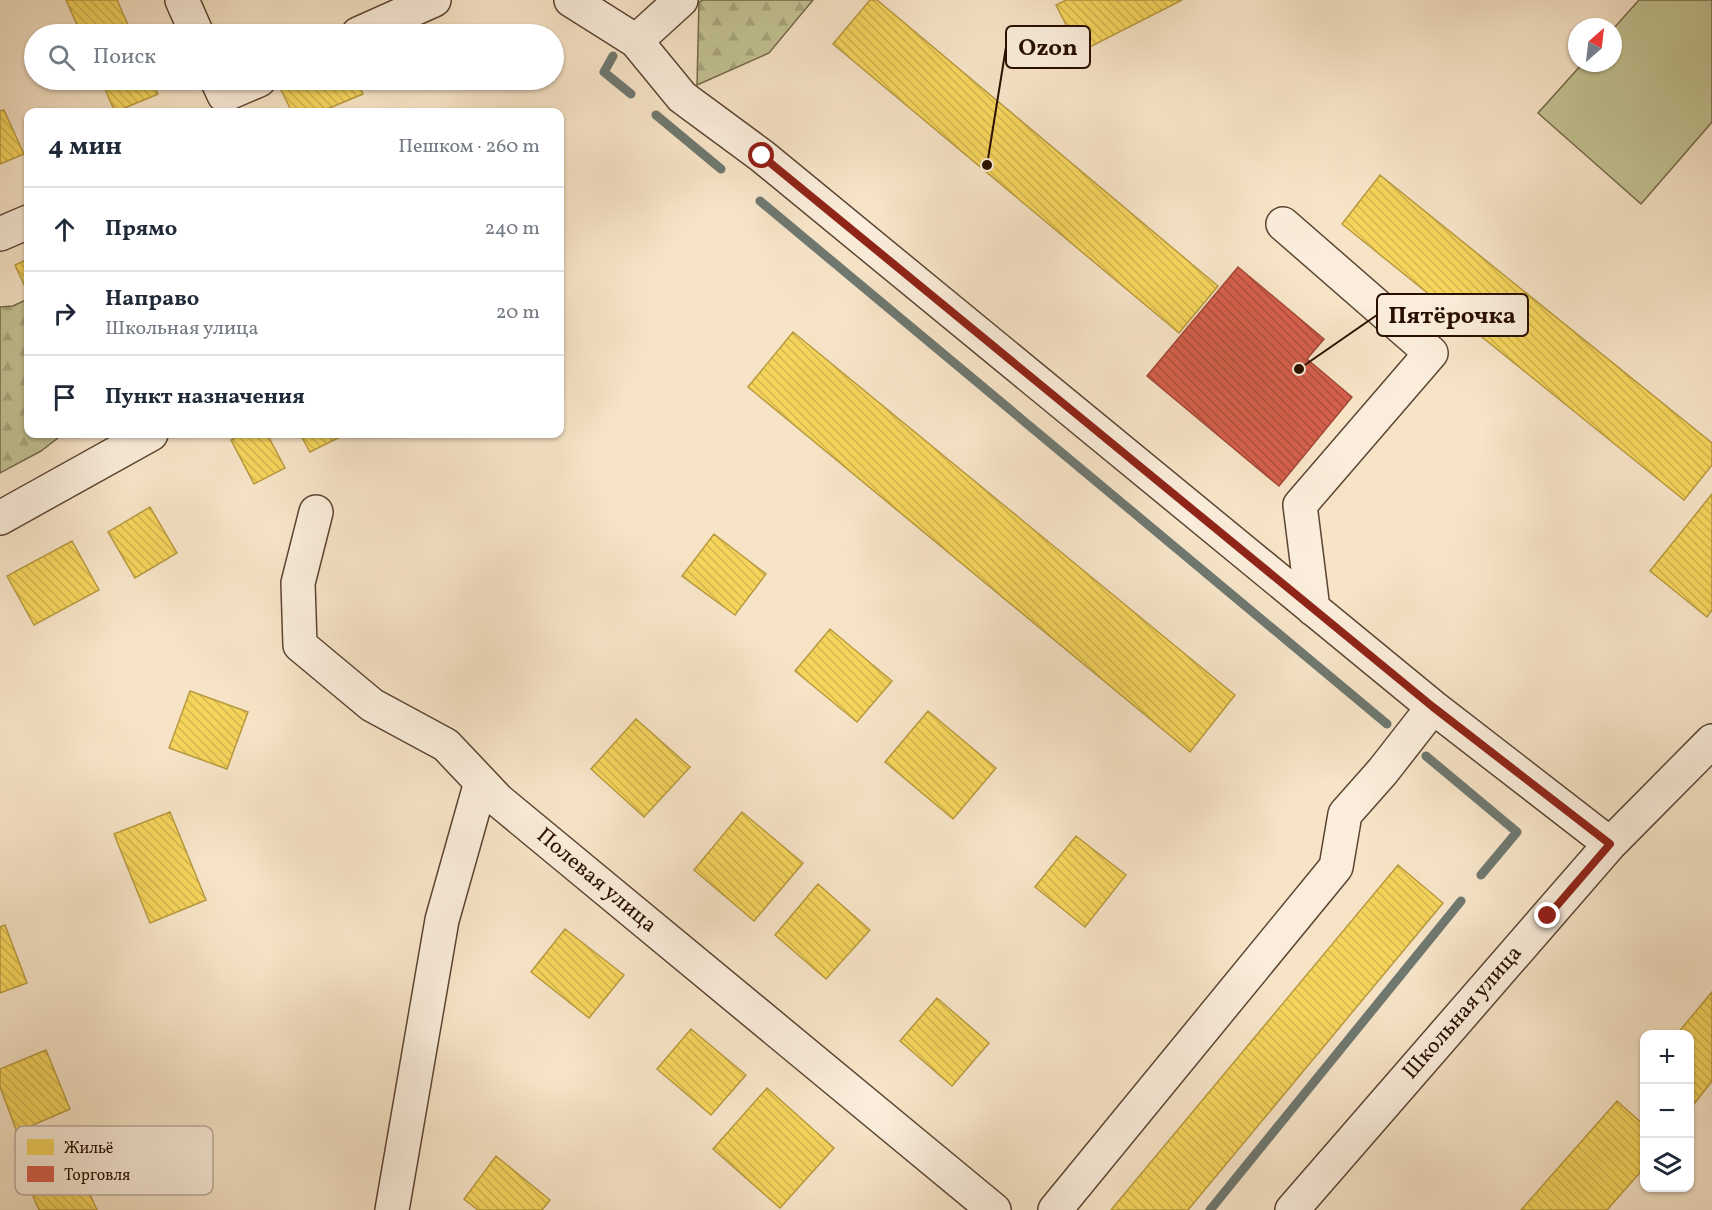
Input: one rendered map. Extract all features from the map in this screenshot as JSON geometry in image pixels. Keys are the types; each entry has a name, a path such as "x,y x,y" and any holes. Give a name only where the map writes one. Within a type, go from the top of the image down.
{"street":[{"path":"182,0 193,24"},
{"path":"380,24 434,0"},
{"path":"571,0 636,41 682,97 762,156 1433,707 1610,844"},
{"path":"636,41 681,0"},
{"path":"217,96 233,90"},
{"path":"0,234 24,224"},
{"path":"1283,224 1431,353 1300,505 1313,609"},
{"path":"0,518 144,438"},
{"name":"Полевая улица","path":"316,512 298,583 300,645 372,705 447,745 498,800 994,1210"},
{"path":"1055,1210 1336,867 1345,814 1383,771 1433,707"},
{"name":"Школьная улица","path":"1292,1210 1610,844 1712,741"},
{"path":"392,1210 442,920 482,782"}],"green space":[{"path":"703,0 813,0 769,53 697,85 699,2"},
{"path":"1639,0 1712,0 1712,122 1641,204 1538,113 1575,72 1622,72 1622,19"},
{"path":"24,301 24,438 58,438 41,451 0,473 0,307 13,306"}],"building: Жильё":[{"path":"66,0 117,0 128,24 77,24"},
{"path":"870,0 877,0 1218,286 1179,333 833,44"},
{"path":"1066,0 1182,0 1080,52 1056,5"},
{"path":"105,90 156,90 158,94 125,108 113,108"},
{"path":"281,90 361,90 363,94 330,108 290,108"},
{"path":"4,110 24,154 0,164 0,111"},
{"path":"1380,175 1712,443 1712,465 1684,500 1342,224"},
{"path":"24,261 24,284 15,265"},
{"path":"793,332 1235,695 1190,752 748,387"},
{"path":"269,438 285,468 254,484 231,440"},
{"path":"302,438 338,438 310,452"},
{"path":"1712,494 1712,610 1707,617 1650,571"},
{"path":"150,507 177,553 135,578 108,532"},
{"path":"714,534 766,574 735,615 682,576"},
{"path":"72,541 99,590 34,625 7,576"},
{"path":"830,629 892,681 857,722 795,671"},
{"path":"190,691 248,712 227,769 169,748"},
{"path":"928,711 996,768 953,819 885,762"},
{"path":"636,719 690,767 644,817 591,769"},
{"path":"170,812 206,900 150,923 114,834"},
{"path":"742,812 803,863 754,921 694,870"},
{"path":"1076,836 1126,875 1085,927 1035,887"},
{"path":"1398,865 1443,903 1188,1210 1111,1210"},
{"path":"818,884 870,930 826,979 775,935"},
{"path":"5,925 27,983 0,993 0,927"},
{"path":"565,929 624,975 589,1018 531,972"},
{"path":"1712,992 1712,1081 1694,1104 1694,1030 1680,1030"},
{"path":"937,998 989,1043 952,1086 900,1041"},
{"path":"691,1029 746,1075 711,1115 657,1069"},
{"path":"46,1050 70,1109 31,1126 15,1127 0,1087 0,1069"},
{"path":"767,1088 834,1148 780,1208 713,1149"},
{"path":"1617,1101 1640,1121 1640,1173 1607,1210 1521,1210"},
{"path":"496,1156 550,1200 542,1210 478,1210 464,1199"},
{"path":"32,1195 90,1195 97,1210 39,1210"}],"building: Торговля":[{"path":"1238,267 1324,339 1307,359 1352,397 1279,486 1147,376"}],"waterway":[{"path":"613,56 604,72 631,94"},
{"path":"656,115 721,169"},
{"path":"760,201 1387,724"},
{"path":"1426,756 1517,832 1481,875"},
{"path":"1210,1210 1461,901"}],"place":[{"name":"Ozon","path":"987,165"},
{"name":"Пятёрочка","path":"1299,369"}],"route":[{"path":"762,156 1433,707 1610,844 1548,916"}]}
